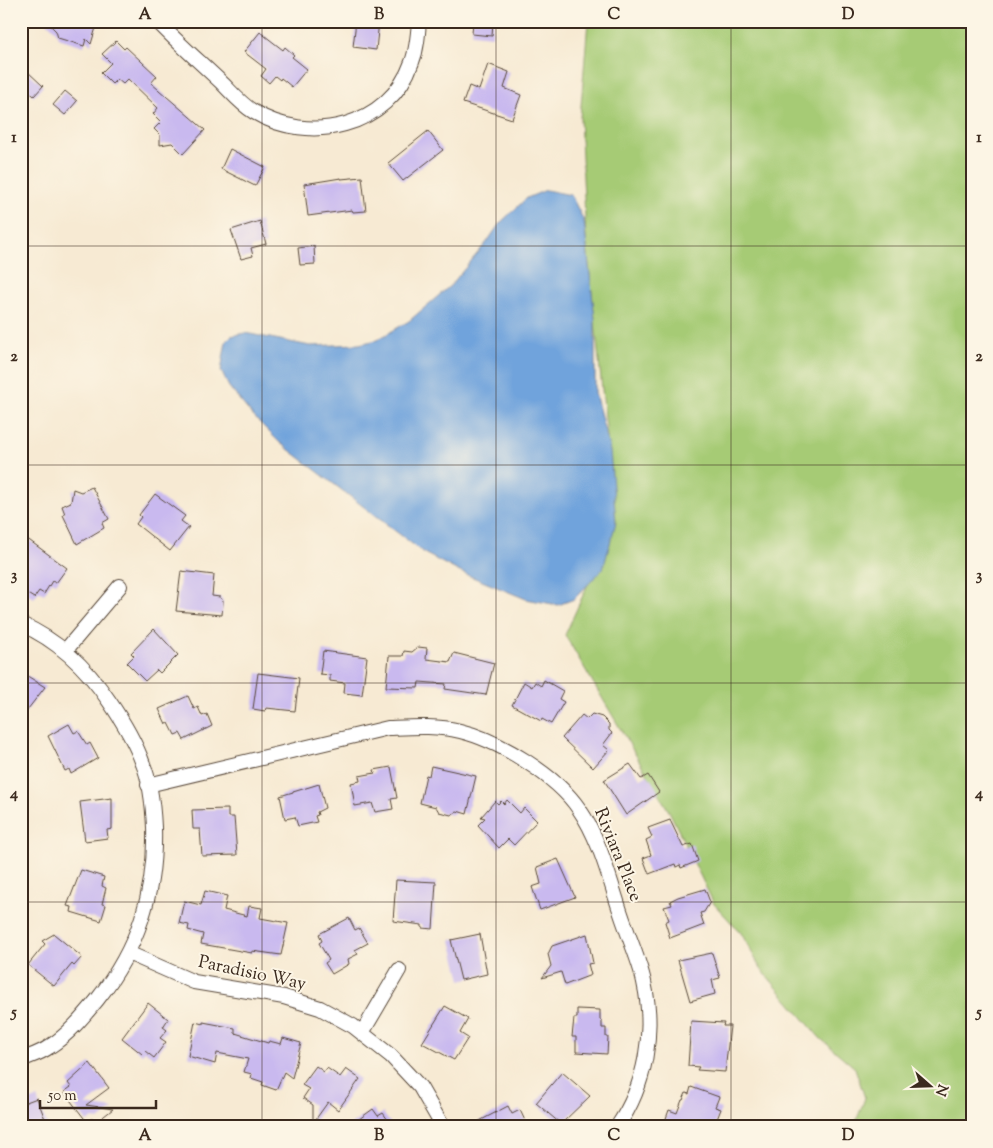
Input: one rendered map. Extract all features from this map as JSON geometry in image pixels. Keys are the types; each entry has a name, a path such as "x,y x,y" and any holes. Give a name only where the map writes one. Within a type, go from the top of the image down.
{"street":[{"path":"157,21 251,111 278,124 310,130 330,129 347,124 362,118 386,100 400,85 412,62 418,41 419,21"},
{"path":"65,651 120,586"},
{"path":"21,624 65,651 94,680 124,723 144,764 153,807 155,853 148,899 137,935 118,974 80,1021 48,1048 21,1060"},
{"name":"Riviara Place","path":"148,785 396,728 421,726 460,731 492,742 522,758 552,782 578,808 596,841 644,981 649,1010 649,1040 641,1080 629,1109 617,1127"},
{"name":"Paradisio Way","path":"128,953 194,982 284,997 320,1008 362,1033 392,1056 420,1087 443,1127"},
{"path":"362,1033 399,970"}],"green space":[{"path":"588,21 972,21 972,1127 854,1127 865,1098 855,1068 820,1038 761,969 741,933 714,904 670,813 565,635 616,522 586,237 580,118"}],"water":[{"path":"546,190 571,195 584,221 595,319 595,393 610,451 616,522 603,569 574,599 558,605 526,599 460,572 424,553 279,442 252,415 229,387 221,371 226,341 231,336 245,333 310,346 359,344 377,340 409,321 451,285 487,242 500,223 527,198"}],"building":[{"path":"46,21 98,21 91,44 86,39 84,46 58,38 56,31"},
{"path":"356,21 379,21 376,50 353,47"},
{"path":"473,21 493,21 492,36 472,34"},
{"path":"260,32 283,50 285,47 294,55 292,57 307,69 292,87 281,78 280,80 275,76 269,83 261,76 266,69 244,52"},
{"path":"116,41 124,49 126,47 157,76 151,83 205,130 183,154 172,143 160,145 160,135 154,129 161,122 153,114 158,108 128,79 123,84 117,79 112,84 101,73 111,63 102,54"},
{"path":"488,64 509,72 504,88 521,95 512,119 463,103 469,86 479,90"},
{"path":"27,71 43,86 34,96 21,84 21,77"},
{"path":"65,91 77,101 65,115 53,105"},
{"path":"428,131 443,150 403,181 388,163"},
{"path":"230,149 265,167 255,186 221,169"},
{"path":"362,177 366,211 353,212 352,210 308,216 304,184 341,178"},
{"path":"260,221 266,244 251,248 253,256 241,259 231,230"},
{"path":"314,246 315,264 300,265 298,248"},
{"path":"92,487 109,519 102,523 104,528 77,544 63,515 65,514 62,506 71,502 73,489 81,492"},
{"path":"155,494 185,516 181,521 189,527 170,551 136,524 141,517 139,515"},
{"path":"26,538 67,568 56,583 52,581 44,594 39,591 34,598 21,590 21,547"},
{"path":"181,571 214,575 212,596 220,597 223,601 222,615 176,611"},
{"path":"154,629 178,655 160,673 157,670 145,681 127,663 134,656 131,653"},
{"path":"418,647 427,648 426,659 450,662 454,653 494,663 486,695 445,689 446,684 419,682 418,688 386,687 389,656 403,656 404,651 412,652"},
{"path":"323,651 367,657 362,695 344,693 345,683 330,681 330,675 320,674"},
{"path":"21,672 45,687 21,718"},
{"path":"258,673 299,678 295,711 266,708 265,711 253,709"},
{"path":"544,680 563,691 559,699 564,702 551,724 542,719 541,721 512,705 524,682 532,687 535,682 541,686"},
{"path":"188,696 194,709 198,707 202,716 207,714 212,726 184,740 180,733 175,735 169,723 166,724 159,709"},
{"path":"592,714 602,717 609,724 609,730 612,733 603,745 609,750 593,768 562,738 582,715 587,719"},
{"path":"69,724 74,733 78,731 87,745 90,743 98,758 71,774 69,769 65,771 48,736"},
{"path":"630,764 641,779 648,775 659,792 626,815 604,780"},
{"path":"431,766 476,776 467,814 457,811 451,815 439,812 436,807 420,803 426,775 429,776"},
{"path":"391,767 397,798 391,799 393,809 375,812 372,803 355,806 351,783 360,781 359,776 375,773 374,770"},
{"path":"319,784 325,808 317,812 318,815 315,816 317,822 298,826 295,817 285,819 280,796"},
{"path":"112,798 112,829 107,830 108,838 85,841 80,802"},
{"path":"507,800 520,813 524,808 537,821 514,845 508,839 499,848 478,825 485,818 481,817 495,801 498,804 501,801 504,804"},
{"path":"228,809 228,817 234,817 237,855 202,856 200,829 193,829 192,810"},
{"path":"670,820 683,847 692,844 698,861 681,868 680,865 676,867 675,864 649,874 643,858 651,855 646,840 652,837 648,828"},
{"path":"558,859 575,897 540,910 532,887 541,884 537,867"},
{"path":"81,870 104,877 102,886 106,888 102,904 106,905 101,921 71,912 72,907 67,906"},
{"path":"396,880 436,882 433,929 422,928 422,925 393,921"},
{"path":"705,889 710,902 704,912 700,913 704,925 670,938 665,922 669,920 664,907 672,905 670,901 678,897"},
{"path":"205,891 227,896 224,910 247,916 249,906 262,908 260,918 288,923 281,955 252,951 252,953 201,944 203,934 188,930 189,925 179,923 184,901 201,905"},
{"path":"349,918 355,930 359,928 368,943 355,950 358,954 348,959 349,964 332,974 325,963 329,960 319,943 322,941 319,934"},
{"path":"54,934 82,957 74,966 72,964 54,986 28,965 45,944 42,941"},
{"path":"480,934 487,974 461,980 451,940"},
{"path":"587,934 593,963 588,964 591,975 565,985 561,972 542,978 551,966 548,954 552,946"},
{"path":"712,953 720,978 712,980 715,994 690,1001 678,960"},
{"path":"148,1003 168,1019 163,1027 167,1030 160,1038 166,1042 154,1058 145,1051 142,1054 122,1038"},
{"path":"445,1006 468,1019 460,1033 468,1038 454,1060 422,1043"},
{"path":"577,1009 600,1010 602,1028 606,1028 606,1037 608,1037 607,1054 576,1052 576,1037 572,1037 574,1018 577,1018"},
{"path":"691,1021 724,1023 723,1026 730,1026 725,1072 697,1070 699,1067 688,1066"},
{"path":"195,1022 235,1028 235,1033 268,1043 269,1041 281,1044 283,1038 301,1043 292,1078 284,1072 276,1090 262,1085 263,1082 251,1078 252,1074 244,1072 248,1059 217,1053 215,1064 188,1056"},
{"path":"90,1063 109,1088 86,1105 113,1109 99,1120 91,1119 87,1122 64,1092 71,1087 68,1083"},
{"path":"316,1066 324,1072 327,1068 340,1077 346,1069 360,1079 338,1110 328,1102 313,1123 313,1105 303,1098 309,1089 302,1085"},
{"path":"562,1072 590,1096 561,1124 536,1103"},
{"path":"691,1087 719,1097 715,1107 721,1109 714,1127 663,1127 669,1110 677,1113 682,1100 686,1093 689,1094"},
{"path":"37,1098 48,1127 21,1127 21,1104"},
{"path":"508,1106 512,1114 520,1110 528,1127 468,1127"},
{"path":"373,1109 378,1116 383,1113 393,1127 348,1127"}]}
